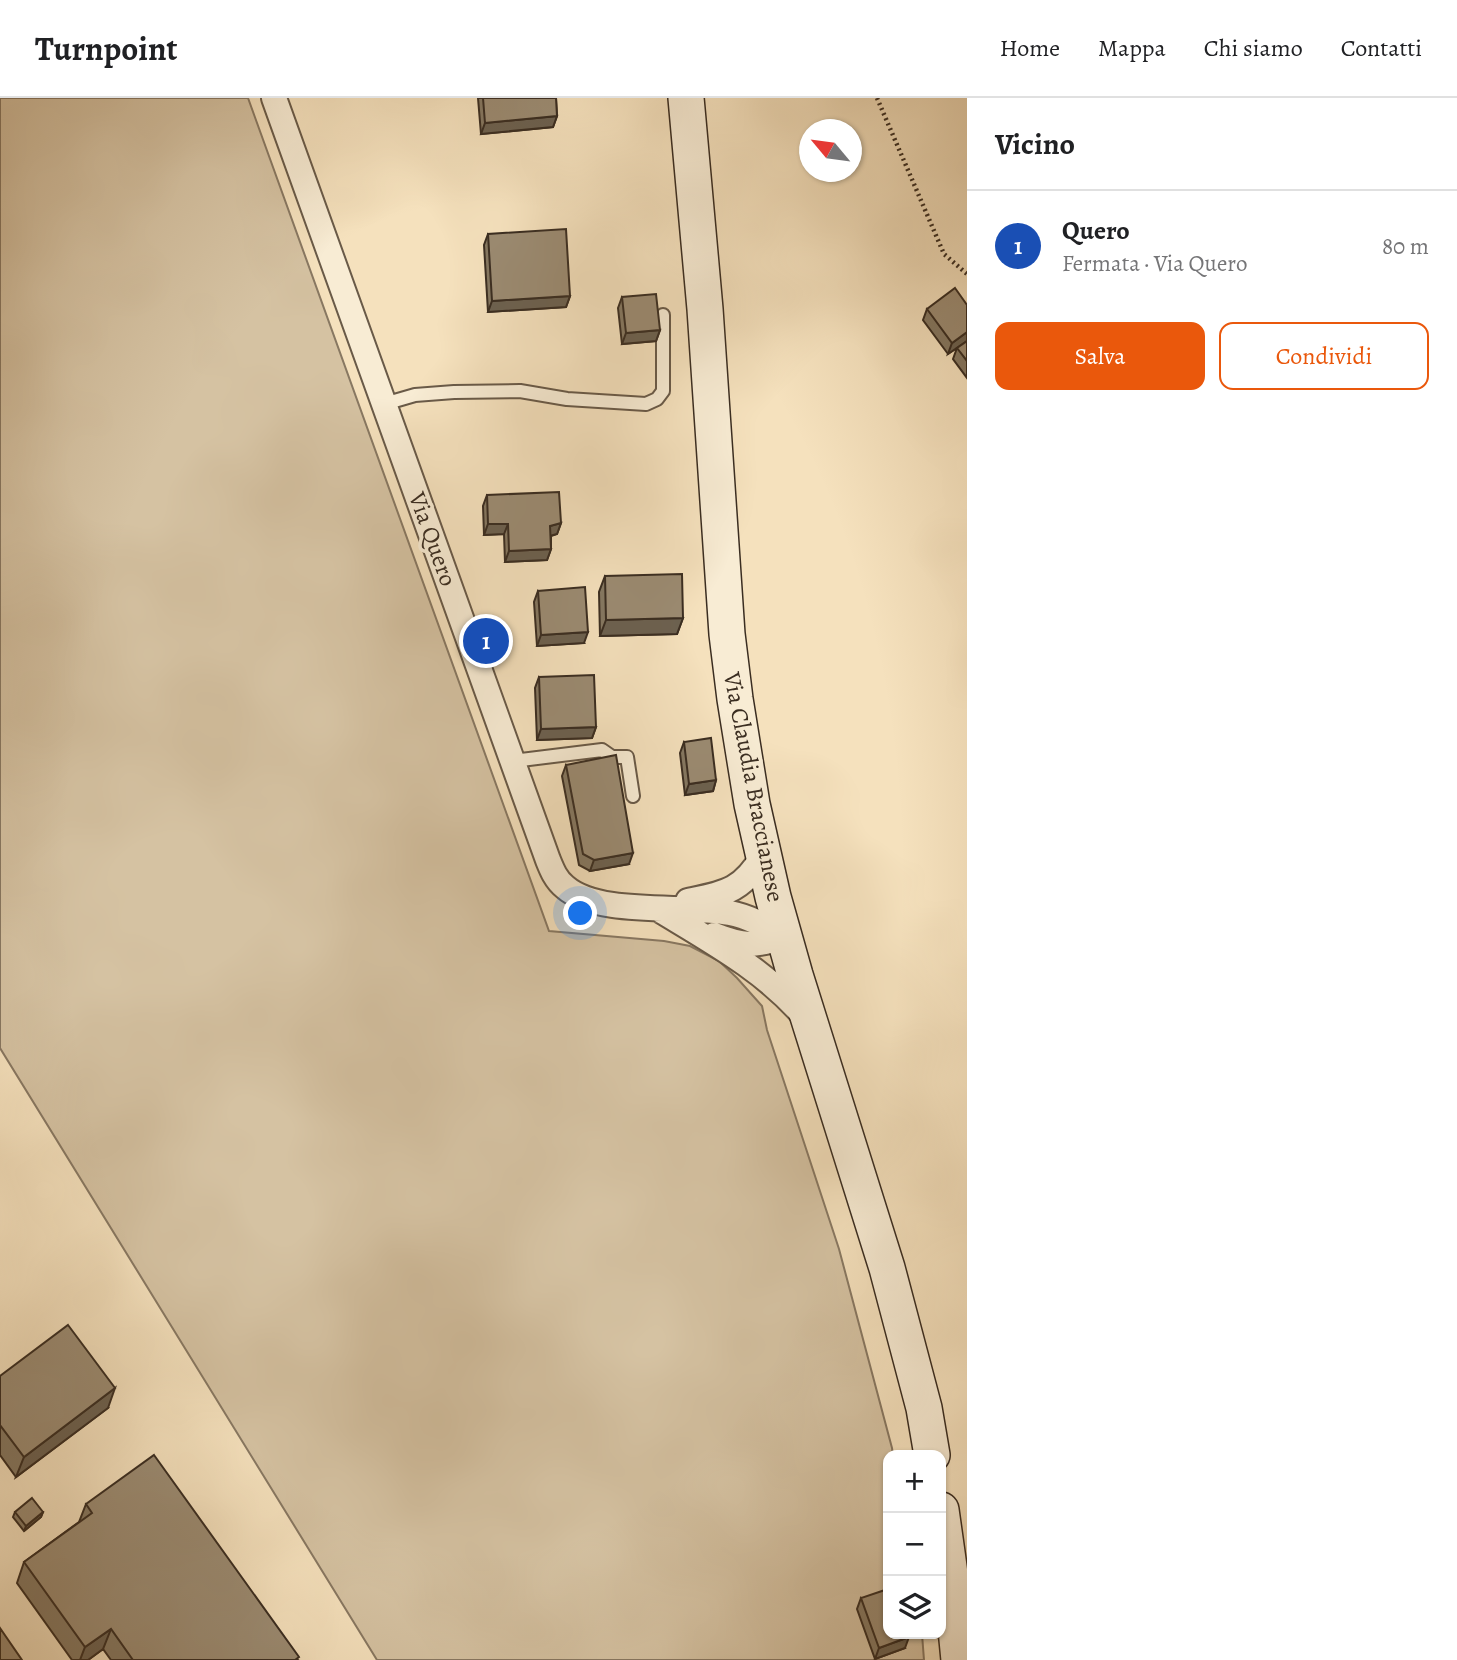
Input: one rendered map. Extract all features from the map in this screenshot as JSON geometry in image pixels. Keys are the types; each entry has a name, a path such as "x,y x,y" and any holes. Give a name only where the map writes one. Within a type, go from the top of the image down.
{"main road":[{"name":"Via Claudia Braccianese","path":"686,98 704,295 727,634 752,804 763,856 809,1022 887,1268 924,1408 931,1450"},
{"path":"941,1513 959,1660"}],"street":[{"name":"Via Quero","path":"274,98 548,860 558,879 564,887 579,896 604,904 657,907 714,896 736,888 763,856"},
{"name":"Via Quero","path":"657,907 712,934 742,944 760,944 785,937"},
{"name":"Via Quero","path":"657,907 758,974 780,991 809,1022"}],"lane":[{"path":"384,404 441,393 520,391 567,398 646,404 663,391 663,315"},
{"path":"513,761 602,750 612,757 627,757 633,796"}],"path":[{"path":"877,98 944,254 967,274"}],"shaded area":[{"path":"0,98 248,98 549,931 664,941 690,946 719,961 762,1006 767,1030 839,1249 892,1448 883,1450 883,1639 922,1639 924,1660 377,1660 0,1048"}],"building":[{"path":"483,98 556,98 557,116 485,123"},
{"path":"566,229 570,296 492,301 488,234"},
{"path":"955,288 967,305 967,332 952,343 927,309"},
{"path":"656,294 660,330 626,333 622,297"},
{"path":"967,341 967,361 957,348"},
{"path":"559,492 561,523 550,526 551,549 509,551 508,524 488,524 487,495"},
{"path":"682,574 683,618 606,620 605,576"},
{"path":"585,587 588,632 541,635 538,591"},
{"path":"594,675 596,727 541,729 539,677"},
{"path":"711,738 716,780 689,784 684,742"},
{"path":"616,755 633,853 594,860 583,854 566,765"},
{"path":"68,1325 115,1388 24,1457 0,1425 0,1376"},
{"path":"154,1455 299,1657 295,1660 133,1660 111,1629 85,1647 24,1562 92,1513 86,1504"},
{"path":"32,1498 43,1512 26,1526 15,1512"},
{"path":"883,1591 883,1639 904,1639 879,1648 861,1598"},
{"path":"0,1628 22,1660 0,1660"}],"place":[{"name":"Quero","path":"486,641"}]}
